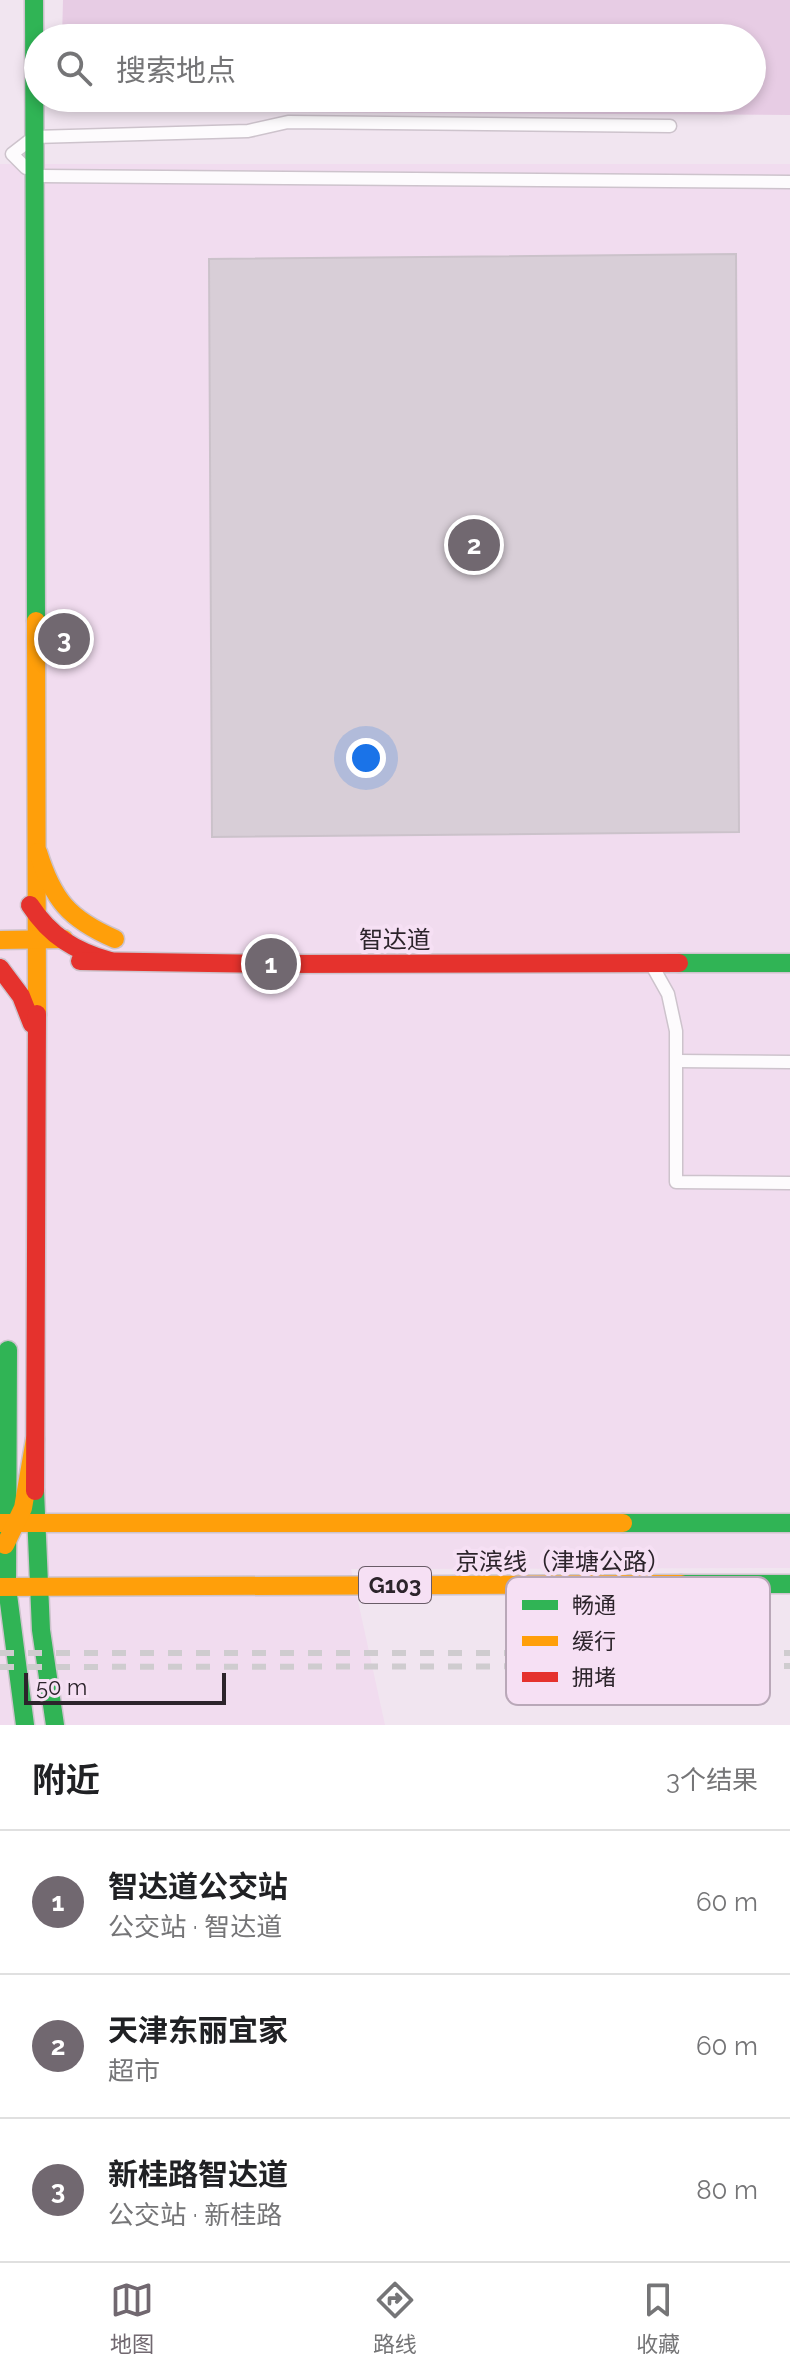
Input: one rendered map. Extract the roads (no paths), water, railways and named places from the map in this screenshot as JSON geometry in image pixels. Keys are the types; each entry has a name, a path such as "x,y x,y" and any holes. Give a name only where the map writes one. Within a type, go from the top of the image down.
{"main road":[{"path":"34,0 34,24"},
{"path":"34,112 37,939"},
{"path":"12,146 12,185"},
{"path":"37,846 51,888 68,913 79,923 122,939 37,939"},
{"path":"19,871 25,893 37,917 58,939 76,951 110,961"},
{"path":"25,1725 4,1587 3,1546 15,1523 35,1439 37,1043 51,961 37,939 10,921 4,963 33,1025 37,1043"},
{"name":"智达道","path":"4,963 790,963"},
{"path":"13,982 13,1030"},
{"path":"9,1332 15,1523 37,1586 55,1725"},
{"name":"京滨线（津塘公路）","path":"15,1523 790,1523"},
{"name":"京滨线（津塘公路）","path":"770,1584 790,1584"},
{"name":"京滨线（津塘公路）","path":"4,1587 506,1585"}],"lane":[{"path":"670,126 288,122 248,131 34,137 12,146 35,176 790,182"},
{"path":"651,962 674,1012 677,1061 676,1182 790,1183"},
{"path":"677,1061 790,1062"}],"railway":[{"path":"0,1653 506,1653"},
{"path":"770,1653 790,1653"},
{"path":"0,1667 506,1666"},
{"path":"770,1666 790,1666"}],"place":[{"name":"天津东丽宜家","path":"474,545"},
{"name":"新桂路智达道","path":"64,639"},
{"name":"智达道公交站","path":"271,964"}]}
